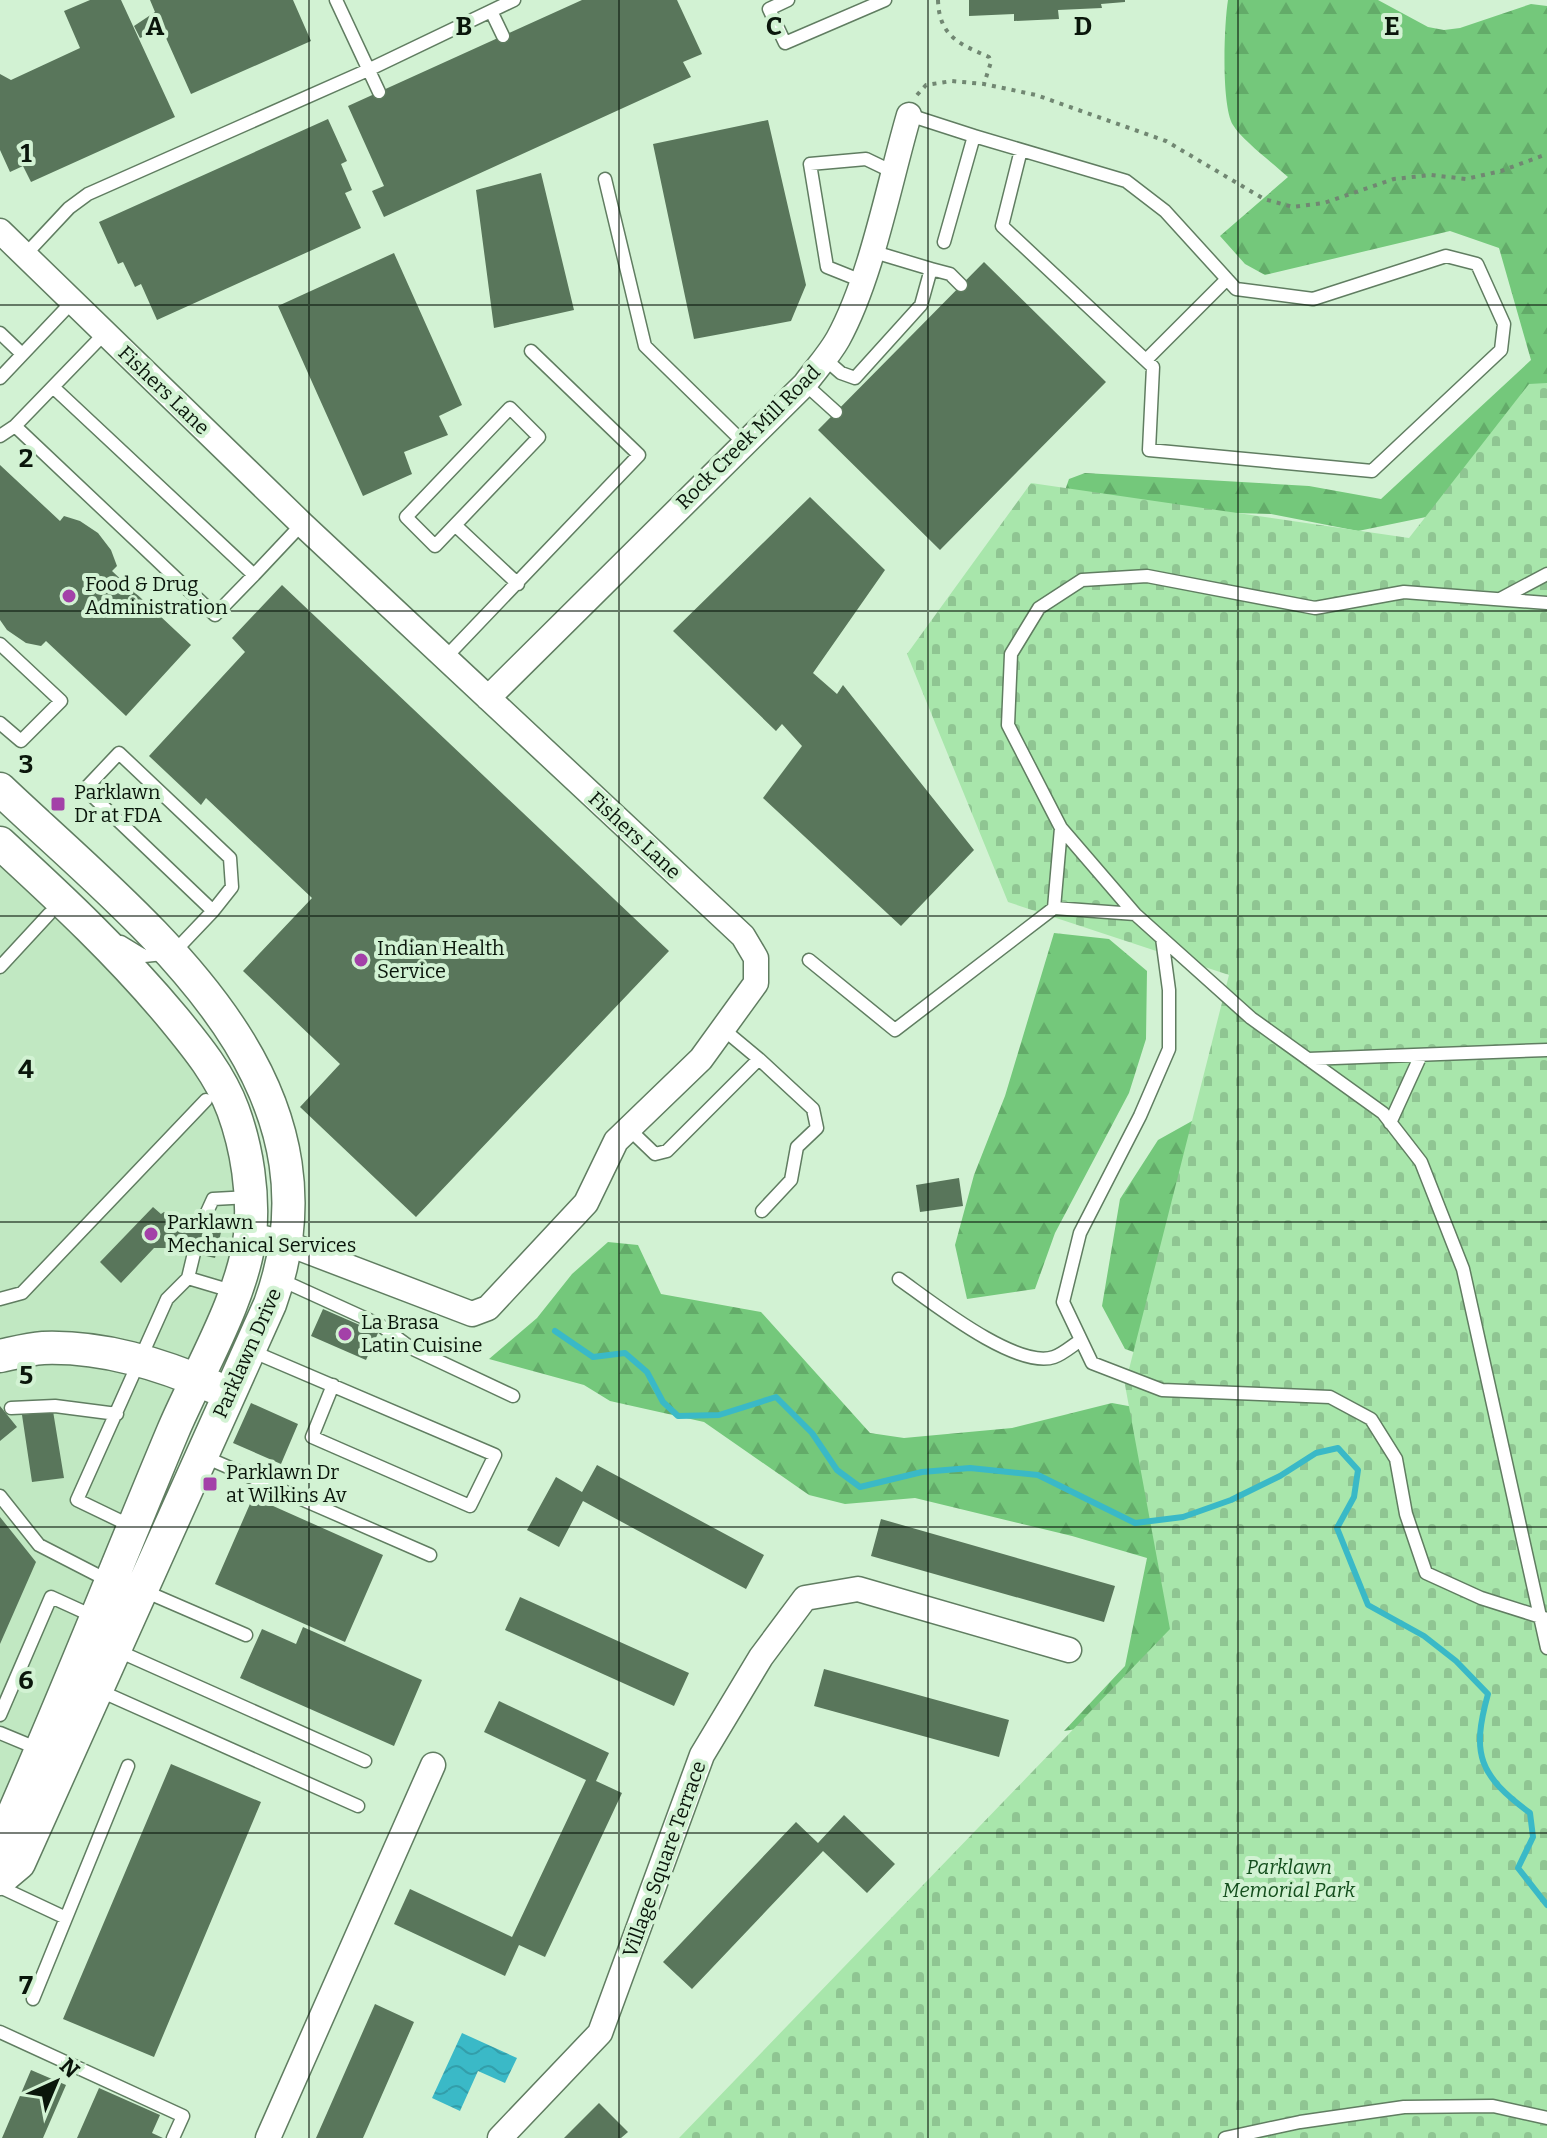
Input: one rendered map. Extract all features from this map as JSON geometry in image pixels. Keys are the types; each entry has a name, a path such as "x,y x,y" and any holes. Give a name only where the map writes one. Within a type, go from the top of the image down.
{"main road":[{"name":"Parklawn Drive","path":"0,789 173,953 201,984 232,1028 262,1080 280,1130 263,1176 235,1292 0,1844"},
{"name":"Parklawn Drive","path":"0,843 64,915 133,971 212,1068 244,1142 263,1176 288,1203 286,1243 279,1279 249,1350 19,1863 0,1879"},
{"path":"0,1356 42,1348 100,1350 141,1360 230,1394"}],"street":[{"name":"Rock Creek Mill Road","path":"488,698 805,384 825,359 839,338 862,281 909,115"},
{"name":"Fishers Lane","path":"0,231 302,524 743,936 756,958 756,983 701,1059 616,1141 586,1203 488,1308 472,1314 286,1243 250,1235"},
{"name":"Village Square Terrace","path":"500,2138 600,2033 702,1755 761,1657 805,1598 858,1589 1069,1650"},
{"path":"268,2138 433,1765"}],"lane":[{"path":"336,0 379,92"},
{"path":"25,255 69,208 88,194 368,70 514,0"},
{"path":"788,0 769,9 785,43 885,0"},
{"path":"491,11 503,36"},
{"path":"909,115 1126,181 1165,211 1236,289 1313,299 1446,256 1477,264 1504,324 1501,350 1372,471 1149,450 1153,367 1002,226 1021,150"},
{"path":"944,242 974,136"},
{"path":"862,281 827,267 810,164 866,159 893,172"},
{"path":"605,179 645,346 744,443"},
{"path":"871,251 950,274 961,285"},
{"path":"825,359 841,373 855,378 921,305 931,269"},
{"path":"1146,360 1227,279"},
{"path":"0,378 73,301"},
{"path":"0,333 22,354"},
{"path":"0,436 15,426 105,333"},
{"path":"445,658 639,455 531,351"},
{"path":"805,384 836,412"},
{"path":"53,387 254,575"},
{"path":"510,408 539,437 455,525 435,546 406,517 510,408"},
{"path":"15,426 215,615 302,524"},
{"path":"455,525 518,584"},
{"path":"1500,599 1547,574"},
{"path":"1547,603 1404,592 1315,608 1147,576 1082,580 1039,608 1011,654 1008,725 1061,828 1135,914 1251,1018 1383,1113 1421,1162 1463,1269 1543,1618 1547,1648"},
{"path":"0,644 61,701 21,741 0,723"},
{"path":"0,967 64,915 144,956 173,953 213,911 232,887 230,858 119,753 85,789 213,911"},
{"path":"1054,908 1061,828"},
{"path":"809,960 895,1030 1054,908 1135,914"},
{"path":"1162,938 1169,990 1169,1049 1140,1116 1080,1233 1063,1302 1092,1363 1162,1390 1330,1397 1371,1419 1396,1459 1406,1514 1426,1573 1481,1598 1543,1618"},
{"path":"723,1029 813,1109 817,1128 797,1147 791,1180 762,1211"},
{"path":"1308,1059 1547,1050"},
{"path":"1390,1123 1421,1055"},
{"path":"629,1129 655,1154 667,1151 759,1059"},
{"path":"0,1299 22,1293 206,1100"},
{"path":"202,1223 213,1199 263,1176"},
{"path":"133,1527 77,1500 167,1299 188,1278 194,1253"},
{"path":"188,1278 235,1292"},
{"path":"279,1279 380,1325 411,1348 513,1396"},
{"path":"899,1279 985,1340 998,1345 1038,1358 1053,1357 1081,1340"},
{"path":"249,1350 333,1385 495,1455 470,1506 312,1437 333,1385"},
{"path":"11,1408 55,1406 117,1414"},
{"path":"202,1456 430,1555"},
{"path":"0,1496 39,1545 110,1582"},
{"path":"142,1590 246,1635"},
{"path":"0,1715 51,1597 95,1617"},
{"path":"115,1649 365,1761"},
{"path":"96,1689 358,1806"},
{"path":"0,1733 42,1751"},
{"path":"33,1999 128,1766"},
{"path":"0,1887 66,1918"},
{"path":"0,2032 183,2116 173,2138"},
{"path":"1225,2138 1300,2122 1404,2107 1493,2106 1547,2118"}],"path":[{"path":"938,0 939,19 949,34 962,45 989,57 991,62 984,84"},
{"path":"909,115 912,100 926,85 952,81 1036,95 1166,141 1264,199 1293,207 1324,203 1394,179 1431,175 1466,179 1501,171 1547,154"}],"shaded area":[{"path":"0,843 212,1068 250,1235 0,1844"}],"green space":[{"path":"1228,0 1378,0 1428,27 1444,30 1460,28 1531,4 1547,6 1547,576 1492,470 1426,517 1358,531 1271,514 1094,509 1063,496 1069,479 1085,473 1309,486 1381,499 1531,360 1499,248 1450,231 1265,275 1245,264 1220,236 1288,177 1243,138 1229,115 1224,64"},
{"name":"Parklawn Memorial Park","path":"1547,383 1547,2138 679,2138 1170,1629 1125,1385 1229,975 1008,902 907,654 1031,483 1409,538 1529,384"},
{"path":"1054,933 1109,939 1147,971 1146,1039 1129,1093 1055,1233 1035,1289 967,1299 955,1245 974,1175 1005,1096"},
{"path":"1192,1121 1178,1367 1125,1349 1102,1306 1120,1199 1158,1140"},
{"path":"608,1242 638,1245 661,1294 761,1312 870,1433 904,1438 1012,1428 1112,1403 1166,1413 1547,1740 1113,1723 1064,1731 1125,1666 1147,1558 1072,1536 915,1498 845,1504 809,1495 704,1422 610,1401 584,1385 489,1359 537,1318 572,1274"}],"water":[{"path":"462,2033 517,2058 505,2083 478,2071 460,2111 432,2098"}],"building":[{"path":"90,0 121,0 175,117 31,182 23,166 10,172 0,150 0,74 11,80 80,48 64,11"},
{"path":"150,0 293,0 311,41 191,94 162,29 140,38 134,26 155,12"},
{"path":"582,0 677,0 702,54 683,62 691,77 384,217 372,191 384,186 348,106"},
{"path":"969,0 1125,2 1101,4 1102,8 1058,10 1059,19 1014,21 1014,14 969,16"},
{"path":"328,119 347,161 341,164 352,190 345,193 361,228 157,320 141,284 135,287 123,262 118,264 99,222"},
{"path":"768,120 806,285 791,321 694,339 653,144"},
{"path":"541,173 574,310 494,328 476,190"},
{"path":"394,253 462,405 439,416 448,435 404,452 412,474 363,496 278,306"},
{"path":"984,262 1106,382 940,550 818,430"},
{"name":"Food & Drug Administration","path":"0,465 60,521 64,516 80,521 98,533 111,550 117,566 112,571 191,645 126,716 46,641 41,646 26,643 7,630 0,620"},
{"path":"810,497 885,570 813,673 837,694 843,685 974,850 901,926 763,798 802,746 782,724 776,731 673,631"},
{"path":"282,585 669,951 416,1217 300,1107 340,1064 243,971 312,898 206,798 201,805 149,756 245,652 232,638"},
{"path":"959,1178 963,1206 920,1212 916,1185"},
{"name":"Parklawn Mechanical Services","path":"153,1207 177,1220 178,1217 222,1228 215,1258 170,1248 154,1248 121,1283 100,1262"},
{"name":"La Brasa Latin Cuisine","path":"323,1309 378,1333 366,1360 311,1336"},
{"path":"251,1403 298,1424 281,1464 233,1443"},
{"path":"0,1406 17,1427 0,1441"},
{"path":"53,1411 64,1478 32,1482 22,1415"},
{"path":"597,1465 764,1555 746,1589 583,1501 559,1547 527,1530 556,1477 582,1492"},
{"path":"253,1497 383,1555 345,1642 215,1584"},
{"path":"0,1517 36,1562 0,1644"},
{"path":"881,1519 1115,1586 1104,1622 871,1556"},
{"path":"520,1597 689,1673 674,1706 505,1630"},
{"path":"303,1627 422,1680 394,1746 240,1678 262,1629 296,1644"},
{"path":"824,1669 1009,1720 999,1757 814,1706"},
{"path":"499,1701 609,1753 596,1781 622,1793 545,1957 519,1945 505,1976 394,1924 410,1889 512,1937 586,1780 484,1732"},
{"path":"171,1764 261,1802 154,2057 63,2019"},
{"path":"844,1815 895,1864 867,1893 823,1851 692,1989 663,1962 796,1822 818,1843"},
{"path":"375,2004 414,2022 363,2138 316,2138"},
{"path":"31,2070 66,2085 43,2138 2,2138"},
{"path":"99,2088 160,2115 152,2133 163,2138 77,2138"},
{"path":"599,2103 628,2132 621,2138 564,2138"}],"waterway":[{"path":"555,1331 593,1357 625,1353 647,1372 663,1402 678,1416 719,1415 776,1397 812,1433 837,1470 860,1487 922,1472 970,1468 1038,1475 1135,1523 1183,1517 1231,1500 1280,1476 1316,1453 1338,1448 1358,1470 1354,1497 1337,1528 1368,1605 1424,1636 1456,1661 1488,1694 1480,1748 1490,1775 1530,1813 1533,1837 1518,1868 1547,1905"}],"place":[{"name":"Food & Drug Administration","path":"69,596"},
{"name":"Parklawn Dr at FDA","path":"58,804"},
{"name":"Indian Health Service","path":"361,960"},
{"name":"Parklawn Mechanical Services","path":"151,1234"},
{"name":"La Brasa Latin Cuisine","path":"345,1334"},
{"name":"Parklawn Dr at Wilkins Av","path":"210,1484"}]}
